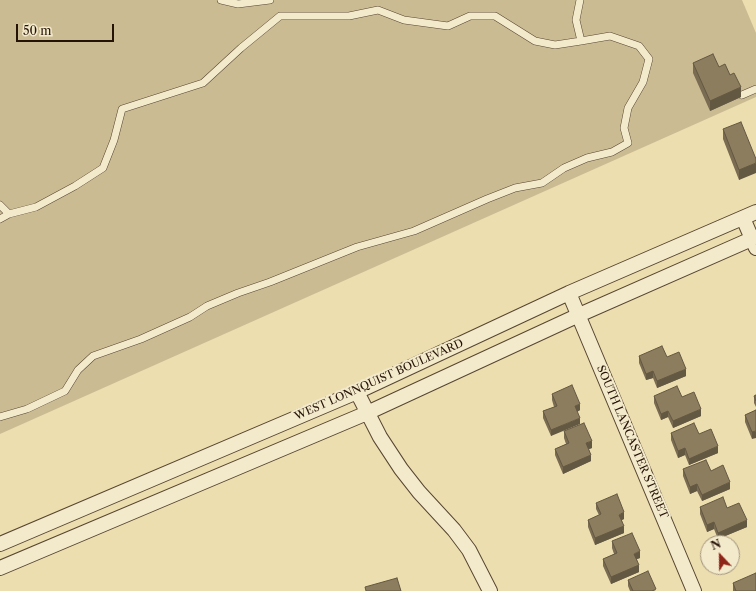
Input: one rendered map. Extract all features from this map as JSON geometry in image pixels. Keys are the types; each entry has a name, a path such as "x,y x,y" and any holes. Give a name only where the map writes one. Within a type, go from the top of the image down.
{"street":[{"path":"0,568 367,412 579,315 755,242 750,215"},
{"name":"WEST LONNQUIST BOULEVARD","path":"0,544 356,392 569,293 750,215"},
{"name":"SOUTH LANCASTER STREET","path":"569,293 694,591"},
{"path":"356,392 380,438 419,492 454,530 469,550 490,591"}],"lane":[{"path":"221,0 238,4 270,0"},
{"path":"580,0 576,20 581,41"},
{"path":"0,219 9,214 36,207 75,186 103,168 114,140 122,109 203,83 241,48 280,16 349,16 378,10 404,20 448,26 470,16 495,16 535,41 555,45 610,36 639,46 649,58 643,82 628,108 624,128 628,142 612,152 587,158 564,168 542,183 515,188 414,231 357,246 207,306 190,317 141,339 94,356 78,370 66,391 27,409 0,417"},
{"path":"742,95 756,89"},
{"path":"0,205 9,214"}],"shaded area":[{"path":"0,0 742,0 756,33 756,97 0,434"}],"building":[{"path":"713,54 719,67 725,64 730,75 734,73 741,87 710,101 693,63"},
{"path":"741,122 756,159 756,163 739,170 723,129"},
{"path":"662,346 667,357 679,352 686,369 657,381 653,371 646,374 639,356"},
{"path":"572,385 580,404 575,406 580,418 551,430 543,411 557,406 552,394"},
{"path":"677,386 682,397 694,392 701,409 673,421 668,411 661,414 654,396"},
{"path":"756,410 756,431 752,432 745,415"},
{"path":"584,423 592,441 586,443 591,455 563,467 555,449 569,443 564,431"},
{"path":"694,423 699,434 711,429 718,446 689,459 685,448 678,451 671,433"},
{"path":"706,460 711,471 723,465 730,482 702,495 697,484 690,487 683,469"},
{"path":"617,494 624,512 619,515 624,526 595,538 588,520 601,514 596,503"},
{"path":"723,497 727,508 739,503 747,520 718,533 714,522 707,525 700,507"},
{"path":"632,533 640,551 634,554 639,565 611,577 603,559 617,553 612,541"},
{"path":"648,571 656,589 652,591 633,591 628,580"},
{"path":"756,573 756,591 736,591 733,583"},
{"path":"397,578 401,591 366,591 365,587"}]}
